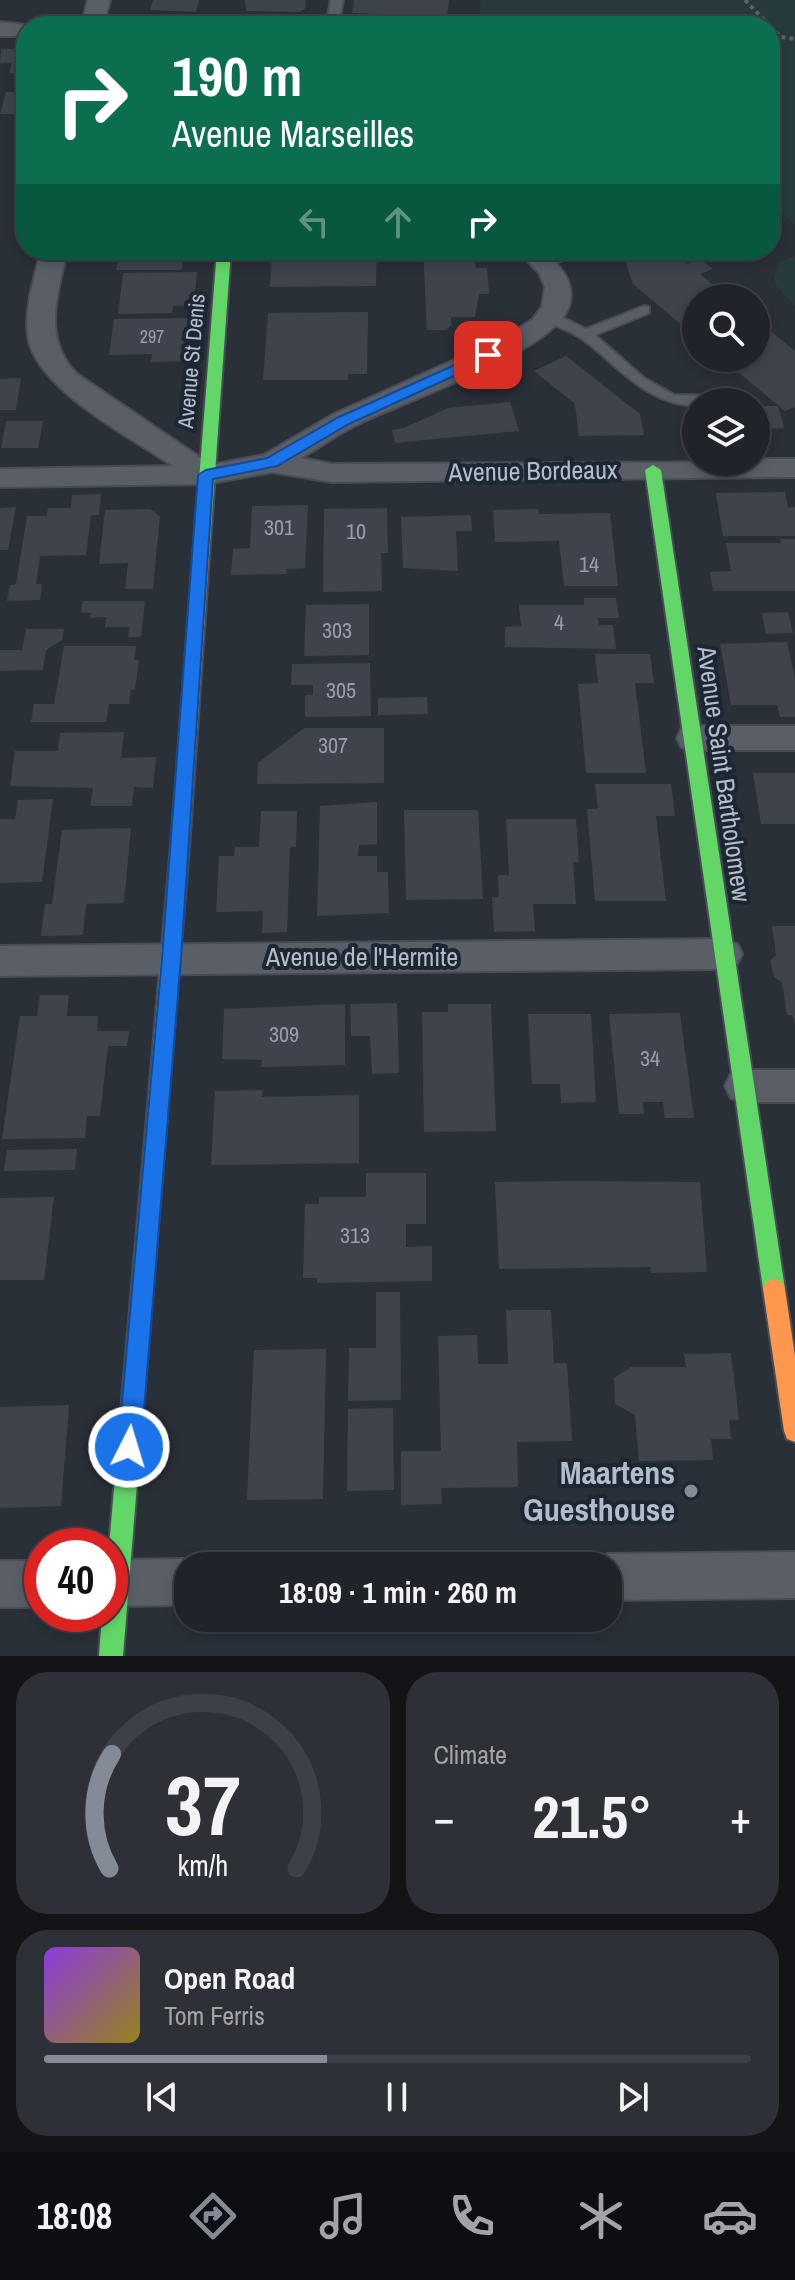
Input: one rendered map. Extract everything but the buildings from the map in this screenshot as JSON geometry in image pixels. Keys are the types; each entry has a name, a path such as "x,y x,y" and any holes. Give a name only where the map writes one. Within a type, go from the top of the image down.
{"street":[{"path":"52,260 40,336 43,353 50,363 67,380 206,475"},
{"name":"Avenue St Denis","path":"119,1528 172,958 223,260"},
{"path":"0,478 206,475 272,463 344,420 512,344 550,317 558,287 540,260"},
{"name":"Avenue Bordeaux","path":"272,463 332,473 795,468"},
{"name":"Avenue Saint Bartholomew","path":"653,470 795,1431"},
{"path":"693,738 795,738"},
{"name":"Avenue de l'Hermite","path":"0,961 724,954"},
{"path":"744,1086 795,1086"},
{"path":"622,1577 795,1575"},
{"path":"128,1583 174,1582"},
{"path":"0,1584 24,1584"},
{"name":"Avenue St Denis","path":"111,1656 112,1632"}],"lane":[{"path":"586,334 644,310"},
{"path":"550,317 586,334 648,385 669,398 682,399"},
{"path":"772,1274 795,1274"}],"path":[{"path":"745,0 760,16"}],"green space":[{"path":"481,0 795,0 795,225 780,211 780,16 480,16"},
{"path":"795,256 795,306 773,282 779,262"}],"traffic: fast":[{"path":"201,557 223,260"},
{"path":"653,470 774,1289"},
{"path":"111,1656 181,834"}],"traffic: slow":[{"path":"181,834 201,557"},
{"path":"774,1289 795,1431"}],"place":[{"name":"Maartens Guesthouse","path":"691,1491"}],"route":[{"path":"129,1447 172,958 206,475 272,463 344,420 488,355"}]}
